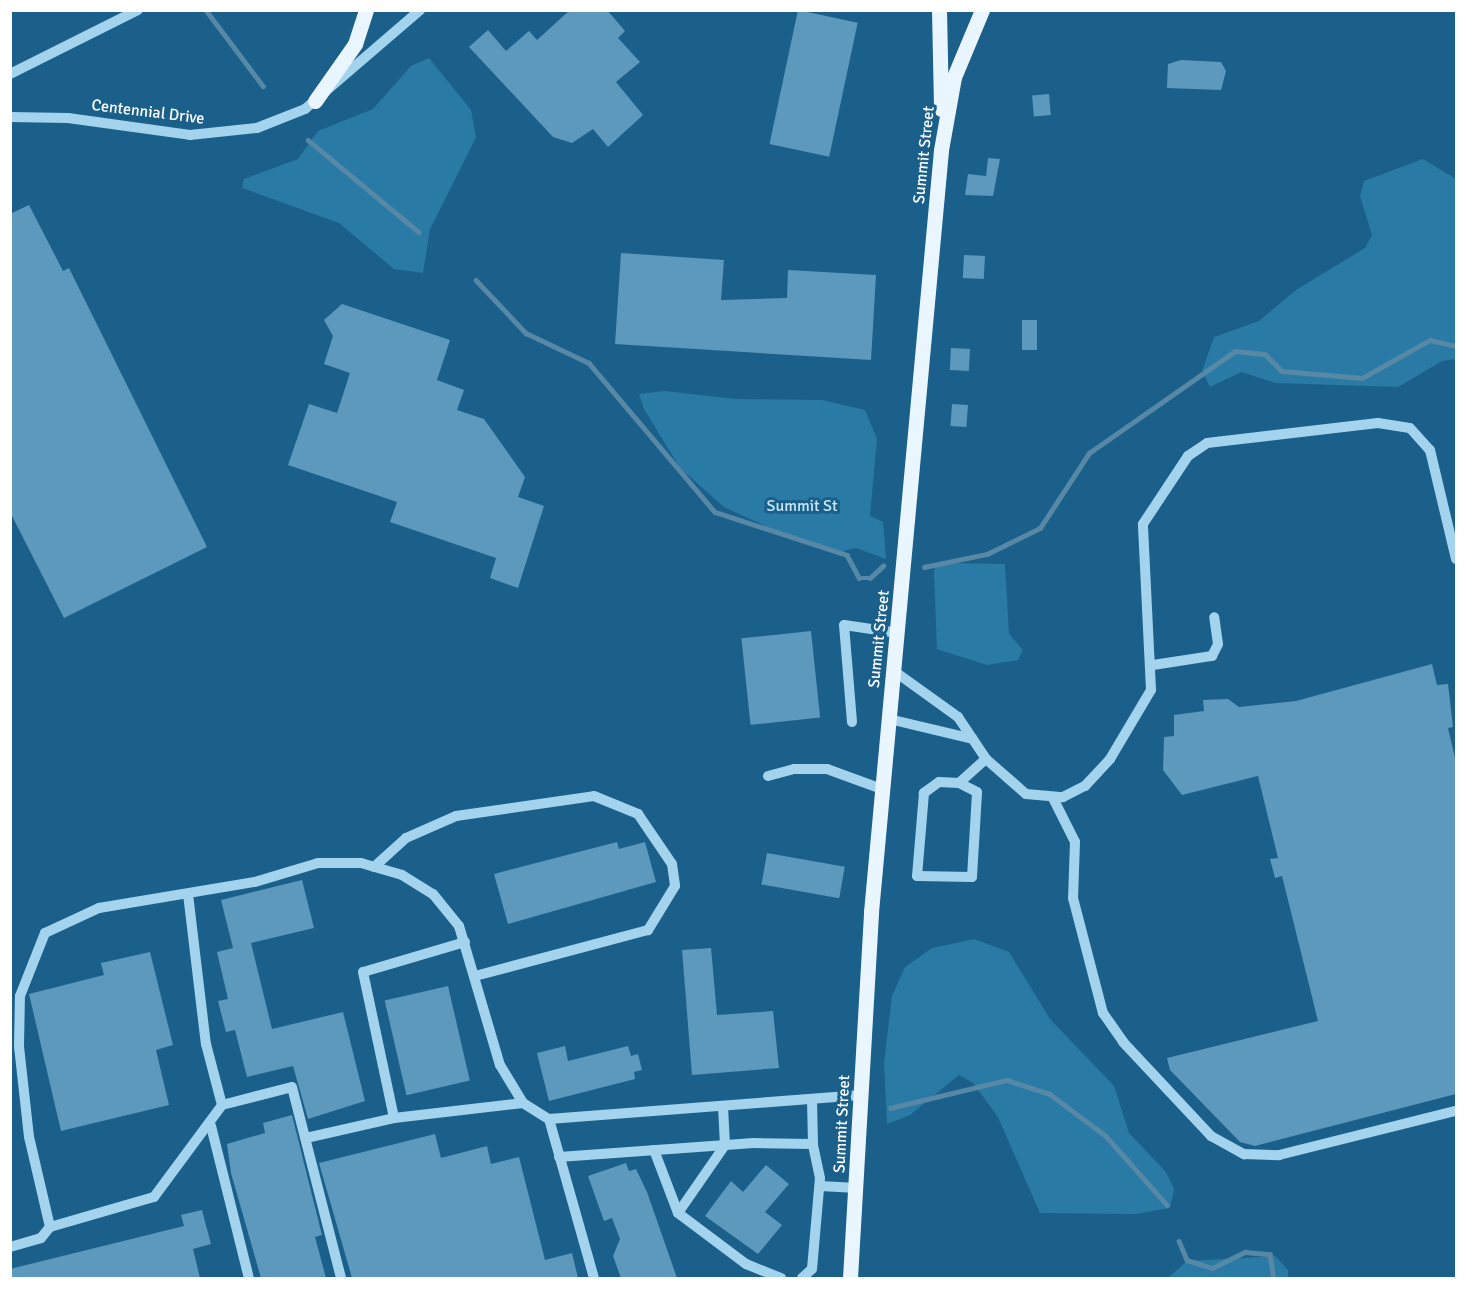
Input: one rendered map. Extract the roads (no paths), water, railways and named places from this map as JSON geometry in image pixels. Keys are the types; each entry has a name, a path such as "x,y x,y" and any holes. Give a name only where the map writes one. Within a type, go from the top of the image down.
{"main road":[{"path":"315,101 355,44 366,10"},
{"path":"939,10 941,150"},
{"name":"Summit Street","path":"850,1278 882,789 941,150 954,77 982,10"}],"street":[{"path":"10,74 138,10"},
{"name":"Centennial Drive","path":"10,117 68,118 162,132 222,135 282,120 315,101 420,10"},
{"path":"894,671 958,717 986,759 1026,794 1053,798 1084,786 1110,759 1141,713 1151,690 1153,665 1143,524 1188,456 1207,443 1378,423 1410,428 1430,450 1456,559"},
{"path":"1153,665 1212,656 1218,644 1214,617"},
{"path":"852,722 844,625 898,633"},
{"path":"889,720 974,739"},
{"path":"958,783 977,792 972,878 917,876 924,793 939,782 958,783 986,759"},
{"path":"768,776 827,770 882,789"},
{"path":"374,867 406,838 456,816 594,796 638,814 672,864 675,886 648,930 475,976"},
{"path":"1053,798 1075,842 1073,897 1109,1026 1211,1136 1244,1154 1279,1155 1456,1111"},
{"path":"50,1227 29,1137 19,1046 20,996 32,957 45,933 61,922 99,908 188,894 318,863 374,867 402,875 433,894 459,927 465,942 500,1065 523,1103 549,1119 723,1108 861,1095"},
{"path":"10,1247 41,1238 50,1227 154,1197 211,1126 222,1105 206,1044 188,894"},
{"path":"394,1118 363,972 465,942"},
{"path":"222,1105 292,1087 341,1278"},
{"path":"802,1278 812,1269 820,1186 813,1144 813,1100"},
{"path":"306,1138 394,1118 523,1103"},
{"path":"678,1213 725,1145 723,1108"},
{"path":"549,1119 594,1278"},
{"path":"211,1126 249,1278"},
{"path":"559,1157 725,1145 813,1144"},
{"path":"654,1150 678,1213 746,1264 781,1278"},
{"path":"820,1186 856,1188"}],"waterway":[{"path":"206,10 263,86"},
{"path":"308,140 419,232"},
{"path":"476,280 526,333 589,363 715,512 847,555 859,578 870,578 883,566"},
{"path":"924,567 987,554 1040,528 1089,453 1235,351 1265,354 1282,371 1362,378 1430,340 1456,346"},
{"path":"890,1108 1007,1080 1050,1094 1106,1136 1167,1205"},
{"path":"1179,1241 1187,1260 1212,1268 1245,1252 1270,1254 1274,1278"}],"park label":[{"name":"Summit St","path":"802,506"}]}
